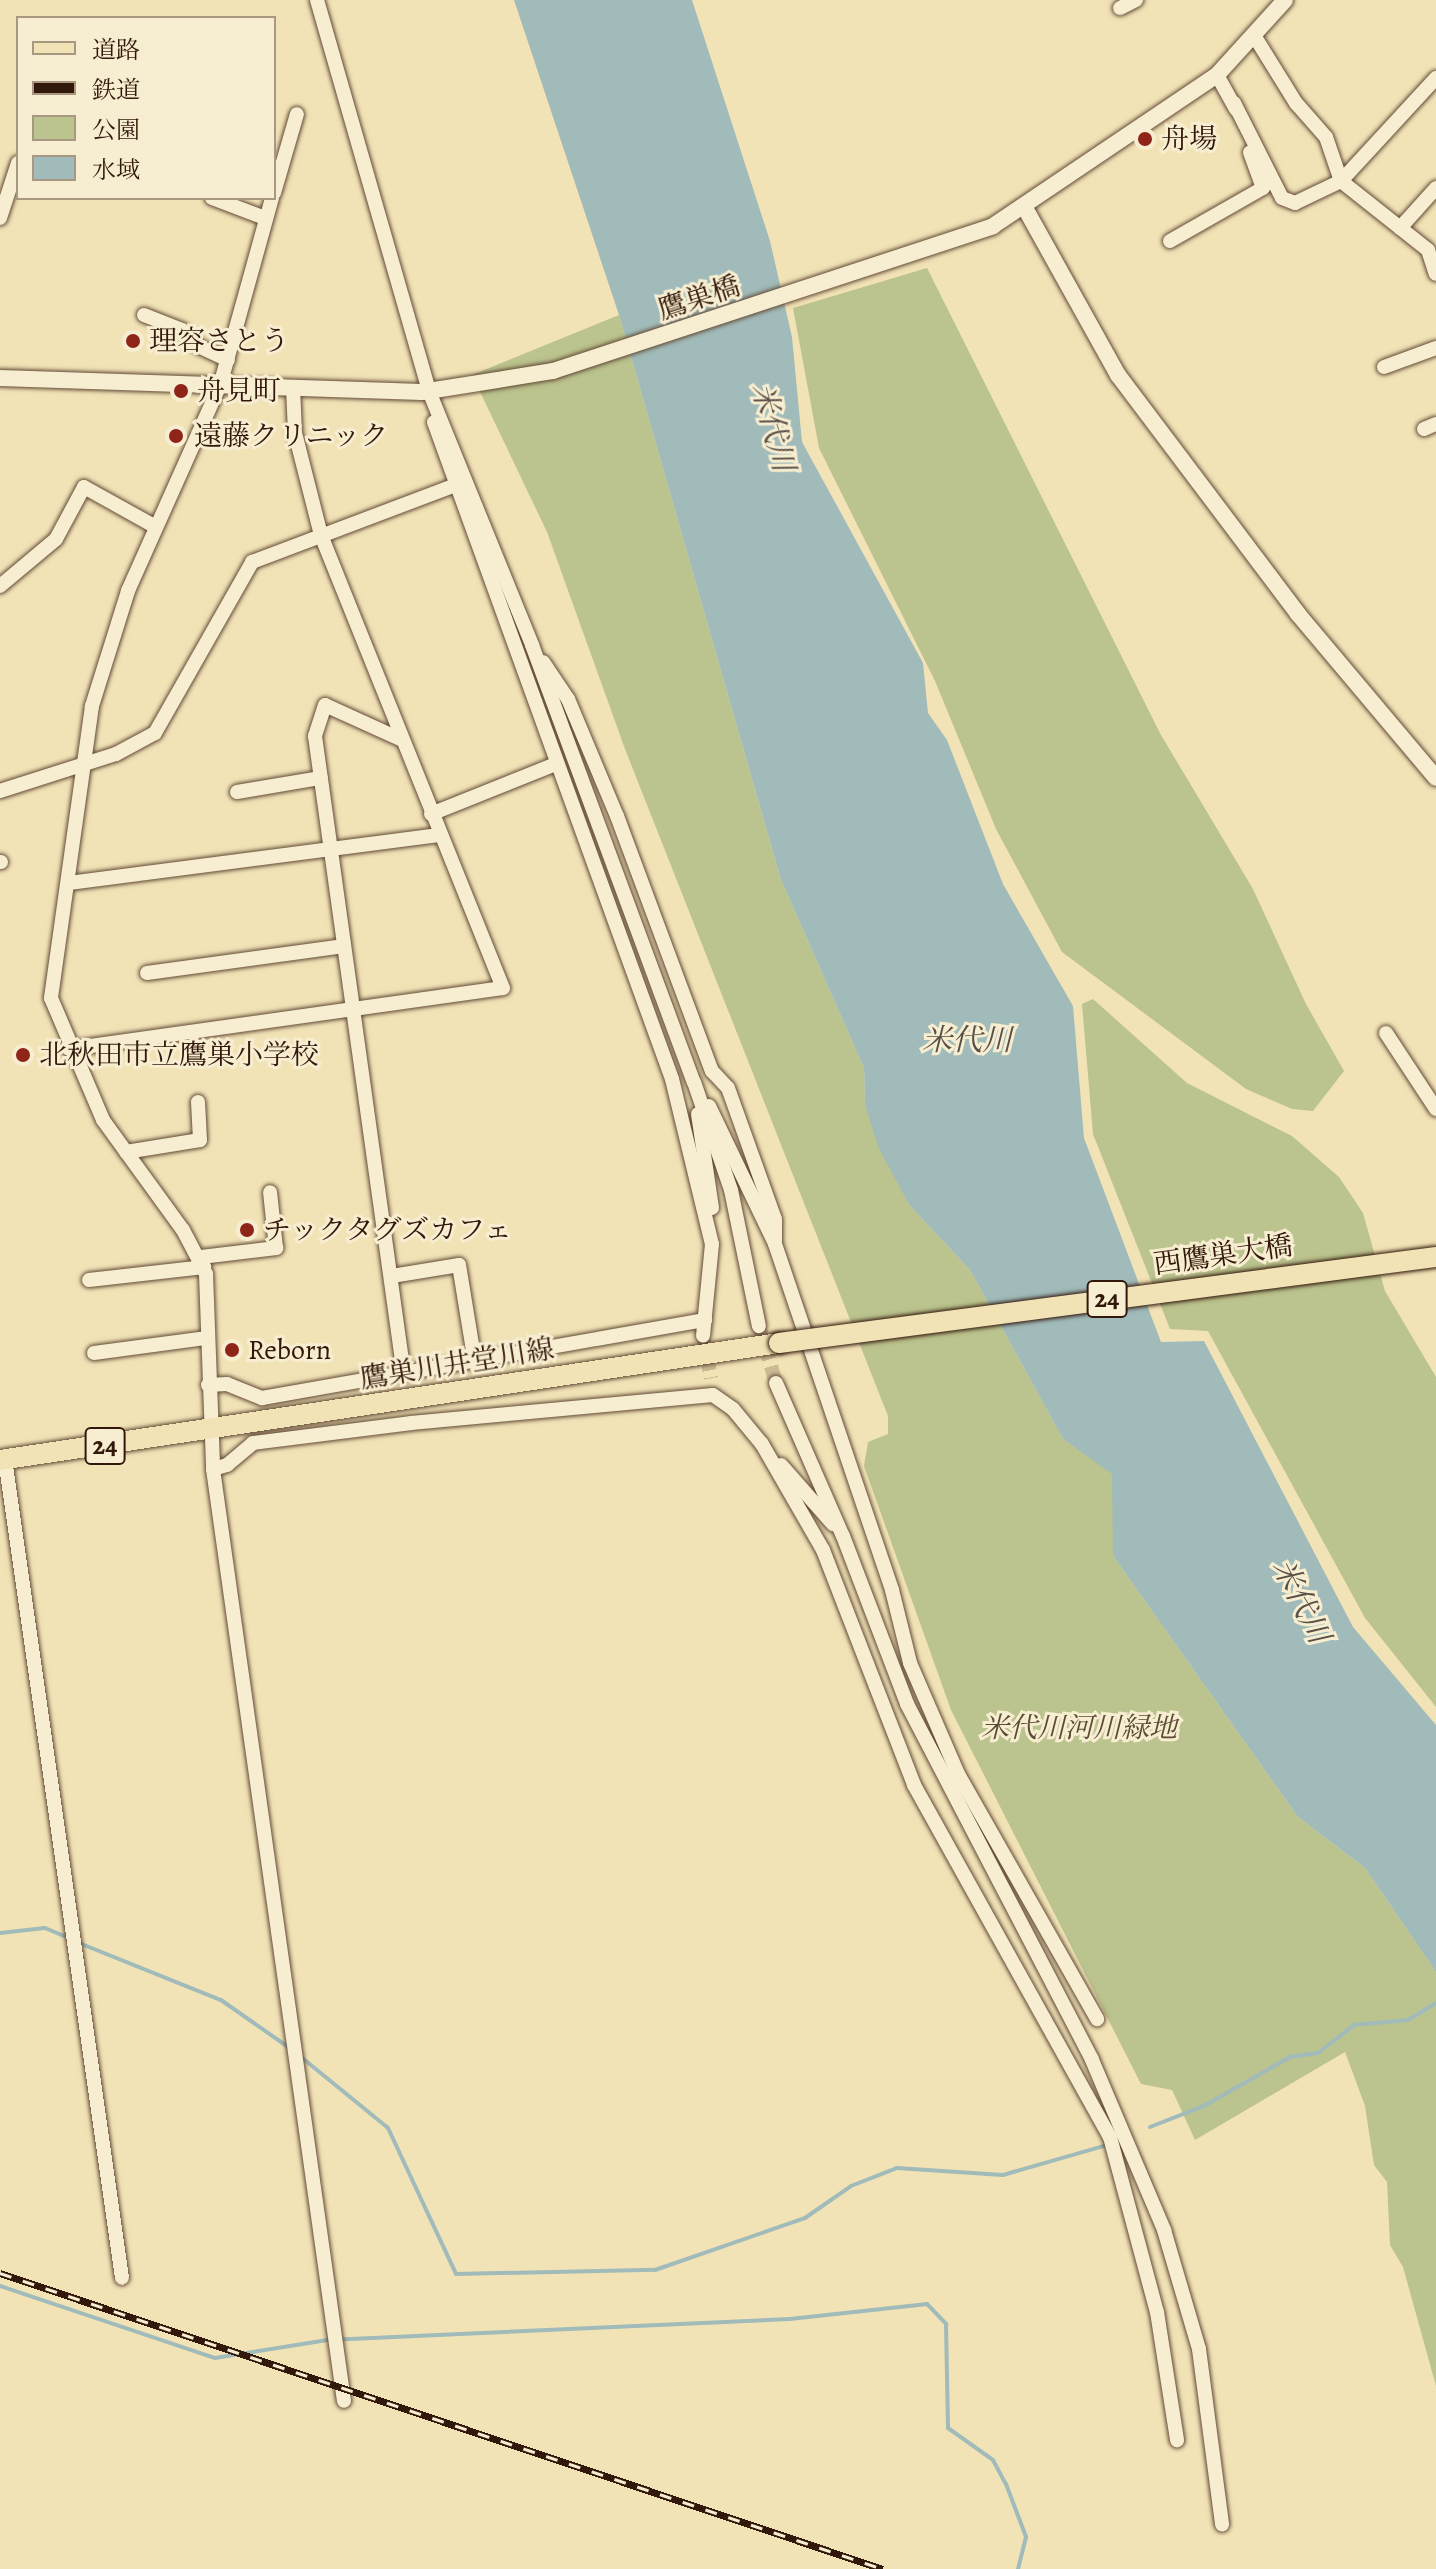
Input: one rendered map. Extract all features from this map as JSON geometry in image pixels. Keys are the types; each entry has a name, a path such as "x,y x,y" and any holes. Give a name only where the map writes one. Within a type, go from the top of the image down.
{"main road":[{"name":"西鷹巣大橋","path":"779,1343 1436,1257"},
{"name":"鷹巣川井堂川線","path":"2,1460 779,1343"}],"street":[{"path":"317,0 430,391 453,486 672,1079 712,1244"},
{"path":"1120,8 1136,0"},
{"name":"鷹巣橋","path":"0,378 430,391 553,371 968,235 1025,208 1217,75 1255,37 1285,0"},
{"path":"1255,37 1296,103 1326,137 1341,181 1400,228 1432,246 1436,274"},
{"path":"1217,75 1282,198 1295,203 1341,181 1436,78"},
{"path":"1170,241 1263,188 1234,103"},
{"path":"276,177 280,152 297,114"},
{"path":"0,218 16,169"},
{"path":"1400,228 1436,188"},
{"path":"217,200 265,218"},
{"path":"271,200 220,385 156,527 109,648 88,721 69,883 51,998 69,1049 103,1120 203,1262 213,1469 344,2401"},
{"path":"1025,208 1118,375 1298,614 1436,778"},
{"path":"144,315 182,330 198,346 228,360"},
{"path":"1384,367 1436,348"},
{"path":"69,1049 503,988 400,739 321,535 295,433 293,387"},
{"path":"430,391 532,645 694,1082 731,1190 759,1326"},
{"path":"0,791 138,745 155,733 252,562 453,486"},
{"path":"0,586 56,539 84,487 156,527"},
{"path":"532,645 568,699 712,1071 728,1088 775,1219 775,1244"},
{"path":"400,739 325,705 315,736 404,1375"},
{"path":"431,814 556,764"},
{"path":"237,792 321,778"},
{"path":"69,883 331,846 439,835"},
{"path":"147,973 344,946"},
{"path":"1436,1090 1386,1033 1436,1109"},
{"path":"694,1082 714,1220 703,1336"},
{"path":"694,1082 712,1110 775,1244 892,1590 910,1663 958,1774 1097,2019"},
{"path":"126,1152 200,1140 198,1102"},
{"path":"89,1280 276,1248 270,1192"},
{"path":"392,1276 459,1265 475,1363"},
{"path":"208,1385 227,1384 262,1398 475,1363 705,1320"},
{"path":"94,1353 207,1338"},
{"path":"711,1378 713,1395"},
{"path":"776,1383 843,1536 907,1704 1092,2060 1164,2230 1199,2349 1222,2524"},
{"path":"213,1469 227,1465 253,1443 713,1395 733,1409 843,1536"},
{"path":"762,1444 834,1570 919,1796 1112,2144 1157,2312 1177,2440"},
{"path":"2,1460 122,2278"}],"green space":[{"path":"927,268 1161,735 1253,889 1306,1004 1344,1071 1313,1111 1292,1109 1246,1089 1062,952 996,829 935,681 819,448 793,308"},
{"name":"米代川河川緑地","path":"619,315 781,880 864,1068 865,1105 910,1206 970,1270 1063,1439 1113,1474 1113,1556 1298,1817 1365,1868 1436,1972 1436,2386 1403,2267 1390,2245 1387,2182 1374,2165 1365,2106 1345,2052 1195,2140 1172,2090 1141,2084 951,1710 864,1466 868,1442 888,1434 888,1416 625,749 547,532 472,375"},
{"path":"1093,999 1187,1083 1292,1136 1339,1177 1363,1213 1385,1291 1436,1377 1436,1707 1365,1618 1208,1331 1170,1329 1093,1134 1082,1004"}],"water":[{"name":"米代川","path":"514,0 692,0 770,241 792,337 802,442 923,663 928,713 947,740 1003,884 1073,1006 1084,1138 1161,1342 1204,1341 1353,1627 1436,1725 1436,1972 1365,1868 1298,1817 1113,1556 1112,1474 1063,1439 970,1270 910,1206 879,1149 865,1105 864,1068 781,880 619,315"}],"waterway":[{"path":"0,1933 45,1928 71,1939"},
{"path":"79,1943 221,2000 291,2049"},
{"path":"1150,2127 1204,2106 1290,2057 1318,2053 1354,2025 1408,2020 1436,2003"},
{"path":"301,2057 388,2128 456,2274 655,2270 805,2218 851,2186 897,2168 1003,2175 1107,2145"},
{"path":"0,2286 215,2358 328,2340 790,2319 927,2304 946,2324 948,2428 993,2460 1006,2484 1026,2537 1018,2569"}],"tunnel":[{"path":"759,1326 776,1383"},
{"path":"703,1336 711,1378"}],"railway":[{"path":"0,2273 883,2569"}],"place":[{"name":"舟場","path":"1145,139"},
{"name":"理容さとう","path":"133,341"},
{"name":"舟見町","path":"181,391"},
{"name":"遠藤クリニック","path":"176,436"},
{"name":"北秋田市立鷹巣小学校","path":"23,1055"},
{"name":"チックタグズカフェ","path":"247,1230"},
{"name":"Reborn","path":"232,1350"}]}
